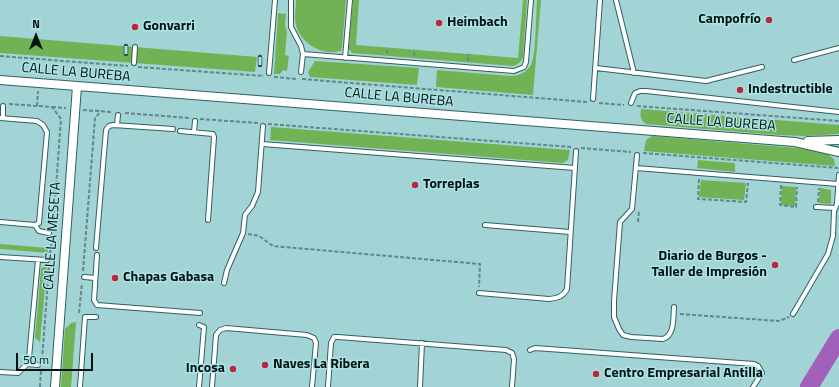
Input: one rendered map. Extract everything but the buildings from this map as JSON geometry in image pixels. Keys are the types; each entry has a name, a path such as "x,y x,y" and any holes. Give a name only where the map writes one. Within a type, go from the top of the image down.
{"street":[{"name":"CALLE LA BUREBA","path":"0,80 795,142 839,140"},
{"name":"CALLE LA MESETA","path":"55,387 77,86"},
{"name":"CALLE LA BUREBA","path":"795,142 839,152"}],"lane":[{"path":"269,75 275,0"},
{"path":"291,0 290,27 301,46 303,54 301,72"},
{"path":"345,58 350,0"},
{"path":"303,54 514,71 524,67 526,62 531,0"},
{"path":"593,99 600,0"},
{"path":"616,0 634,73"},
{"path":"134,63 135,47"},
{"path":"794,60 839,48"},
{"path":"596,68 706,81 762,68"},
{"path":"631,102 635,93 646,91 839,112"},
{"path":"0,222 35,225 40,223 47,132 43,124 37,121 1,118 3,106"},
{"path":"117,125 118,115"},
{"path":"194,132 195,120"},
{"path":"96,248 106,130 109,126 117,125 173,129"},
{"path":"224,283 227,270 243,233 245,216 252,206 258,192 263,126"},
{"path":"180,131 212,134 214,136 215,143 208,220"},
{"path":"262,144 575,168"},
{"path":"479,293 549,299 559,298 565,294 567,289 576,151"},
{"path":"637,155 632,209 620,222 614,317 619,330 623,335 663,339 668,337 672,330 674,307"},
{"path":"636,168 838,184"},
{"path":"793,314 828,254 833,236 839,175"},
{"path":"816,207 835,208"},
{"path":"485,224 570,232"},
{"path":"35,225 39,231 49,233"},
{"path":"97,255 94,300 97,305 200,313"},
{"path":"0,257 47,260"},
{"path":"0,372 18,373 27,364 30,353 38,260"},
{"path":"84,277 95,278"},
{"path":"80,387 82,316 96,317"},
{"path":"199,325 204,327 199,387"},
{"path":"212,387 216,335 220,330 226,328 307,335 314,338 316,343 312,387"},
{"path":"328,387 331,343 334,337 506,350 512,352 514,358 512,387"},
{"path":"420,387 422,343"},
{"path":"530,350 535,348 754,364 758,366 762,373 753,387"},
{"path":"27,364 38,365"}],"path":[{"path":"269,75 839,121"},
{"path":"37,106 38,83"},
{"path":"82,316 95,118 101,111"},
{"path":"195,120 839,168"},
{"path":"699,178 698,199 746,202 748,182"},
{"path":"781,184 780,205 796,207 797,185"},
{"path":"243,233 259,236 273,246 480,264 479,293"},
{"path":"674,313 779,321 787,319 793,314"}],"green space":[{"path":"296,0 346,0 341,51 327,52 320,50 307,43 302,38 295,22"},
{"path":"353,0 359,0 356,45 518,58 523,0 527,0 523,57 520,63 513,66 352,53 349,46"},
{"path":"537,0 541,0 533,95 436,87 437,70 510,76 519,75 527,70 531,65 534,53"},
{"path":"278,13 286,14 285,25 287,32 285,55 289,56 287,71 283,70 280,74 274,74"},
{"path":"0,36 257,57 255,72 0,53"},
{"path":"315,61 419,68 417,85 310,77 308,72"},
{"path":"641,109 839,125 839,134 805,136 779,135 646,124 641,117"},
{"path":"271,127 570,150 568,160 563,163 270,140"},
{"path":"652,136 809,149 826,153 834,159 835,166 644,151 646,140"},
{"path":"698,160 735,163 735,172 697,168"},
{"path":"701,180 746,183 744,200 699,197"},
{"path":"782,186 796,187 795,206 781,205"},
{"path":"820,188 831,190 831,204 819,203"},
{"path":"0,244 48,248 48,253 0,249"},
{"path":"47,265 40,342 35,338 41,269"},
{"path":"76,322 71,387 61,387 65,329 71,323"}],"waterway":[{"path":"809,387 839,338"}],"railway":[{"path":"126,46 126,54"},
{"path":"260,57 260,65"}],"place":[{"name":"Campofrío","path":"769,20"},
{"name":"Heimbach","path":"439,23"},
{"name":"Gonvarri","path":"135,27"},
{"name":"Indestructible","path":"740,90"},
{"name":"Torreplas","path":"415,185"},
{"name":"Diario de Burgos - Taller de Impresión","path":"775,265"},
{"name":"Chapas Gabasa","path":"115,278"},
{"name":"Naves La Ribera","path":"265,365"},
{"name":"Incosa","path":"233,369"},
{"name":"Centro Empresarial Antilla","path":"596,374"}]}
